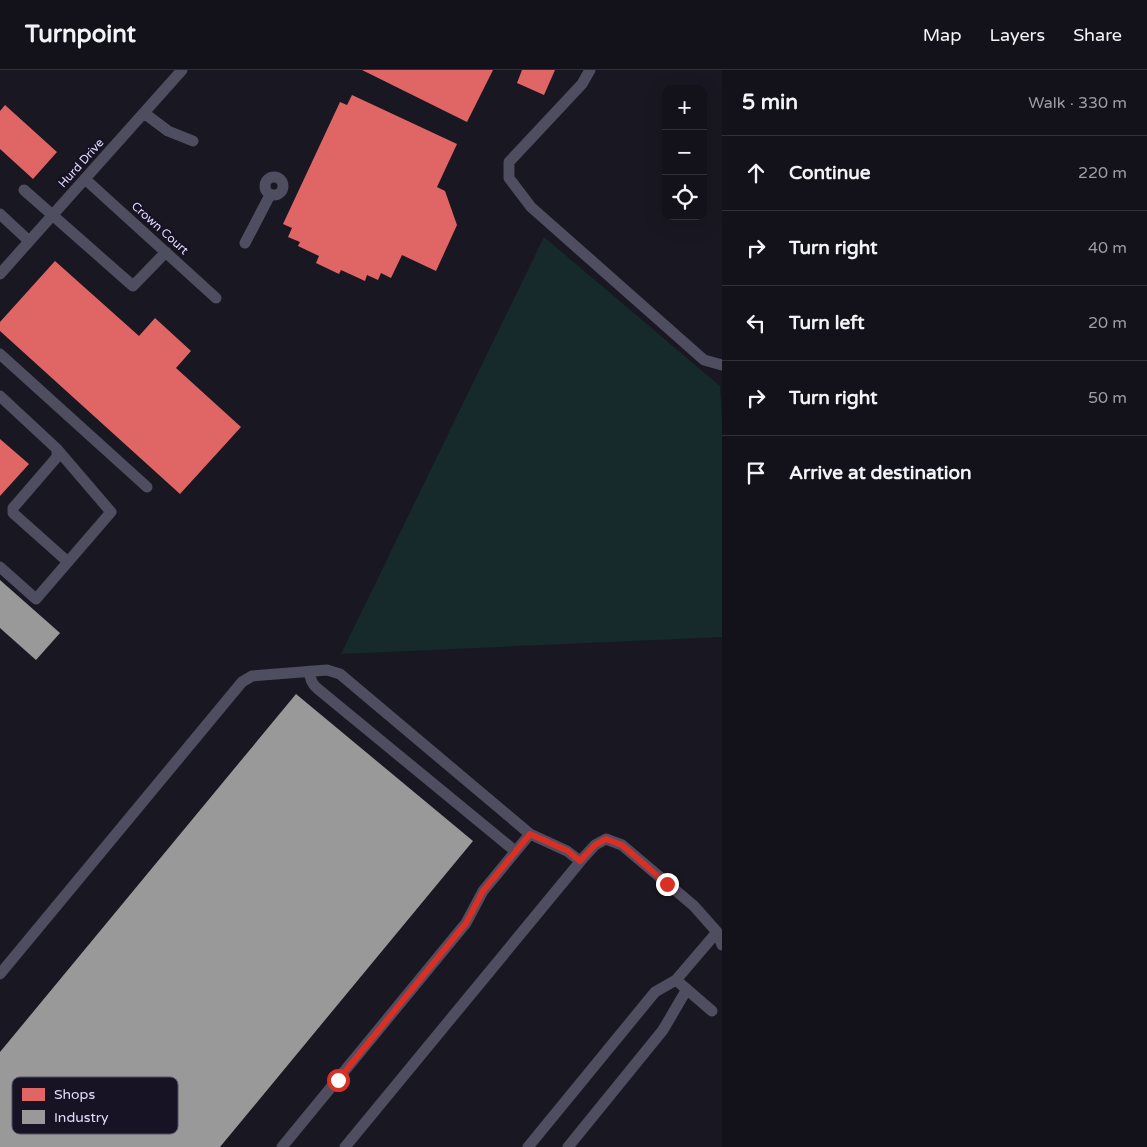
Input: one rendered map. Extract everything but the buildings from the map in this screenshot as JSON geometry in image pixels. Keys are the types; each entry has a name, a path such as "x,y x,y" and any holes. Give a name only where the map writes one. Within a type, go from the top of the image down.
{"street":[{"name":"Hurd Drive","path":"0,274 182,70"},
{"path":"590,70 582,84 509,162 509,178 530,207 704,360 722,365"},
{"path":"144,113 168,131 193,141"},
{"name":"Crown Court","path":"85,179 216,298"},
{"path":"24,190 133,286 166,252"},
{"path":"246,244 270,195"},
{"path":"0,214 30,241"},
{"path":"0,354 147,487"},
{"path":"0,396 57,449 111,512 36,599 0,567"},
{"path":"57,449 57,457 13,508 13,513 68,562"},
{"path":"0,974 242,682 252,676 327,670 340,674 530,834 568,851 580,861"},
{"path":"310,672 310,679 313,685 515,851"},
{"path":"282,1147 466,923 483,891 530,834"},
{"path":"345,1147 580,861 595,845 606,839 622,845 694,906 717,932 722,945"},
{"path":"528,1147 654,992 676,980 717,932"},
{"path":"676,980 712,1011"},
{"path":"568,1147 663,1030 687,989"}],"green space":[{"path":"544,237 720,386 722,421 722,637 341,654"}],"route":[{"path":"338,1080 466,923 483,891 530,834 568,851 580,861 595,845 606,839 622,845 667,884"}]}
